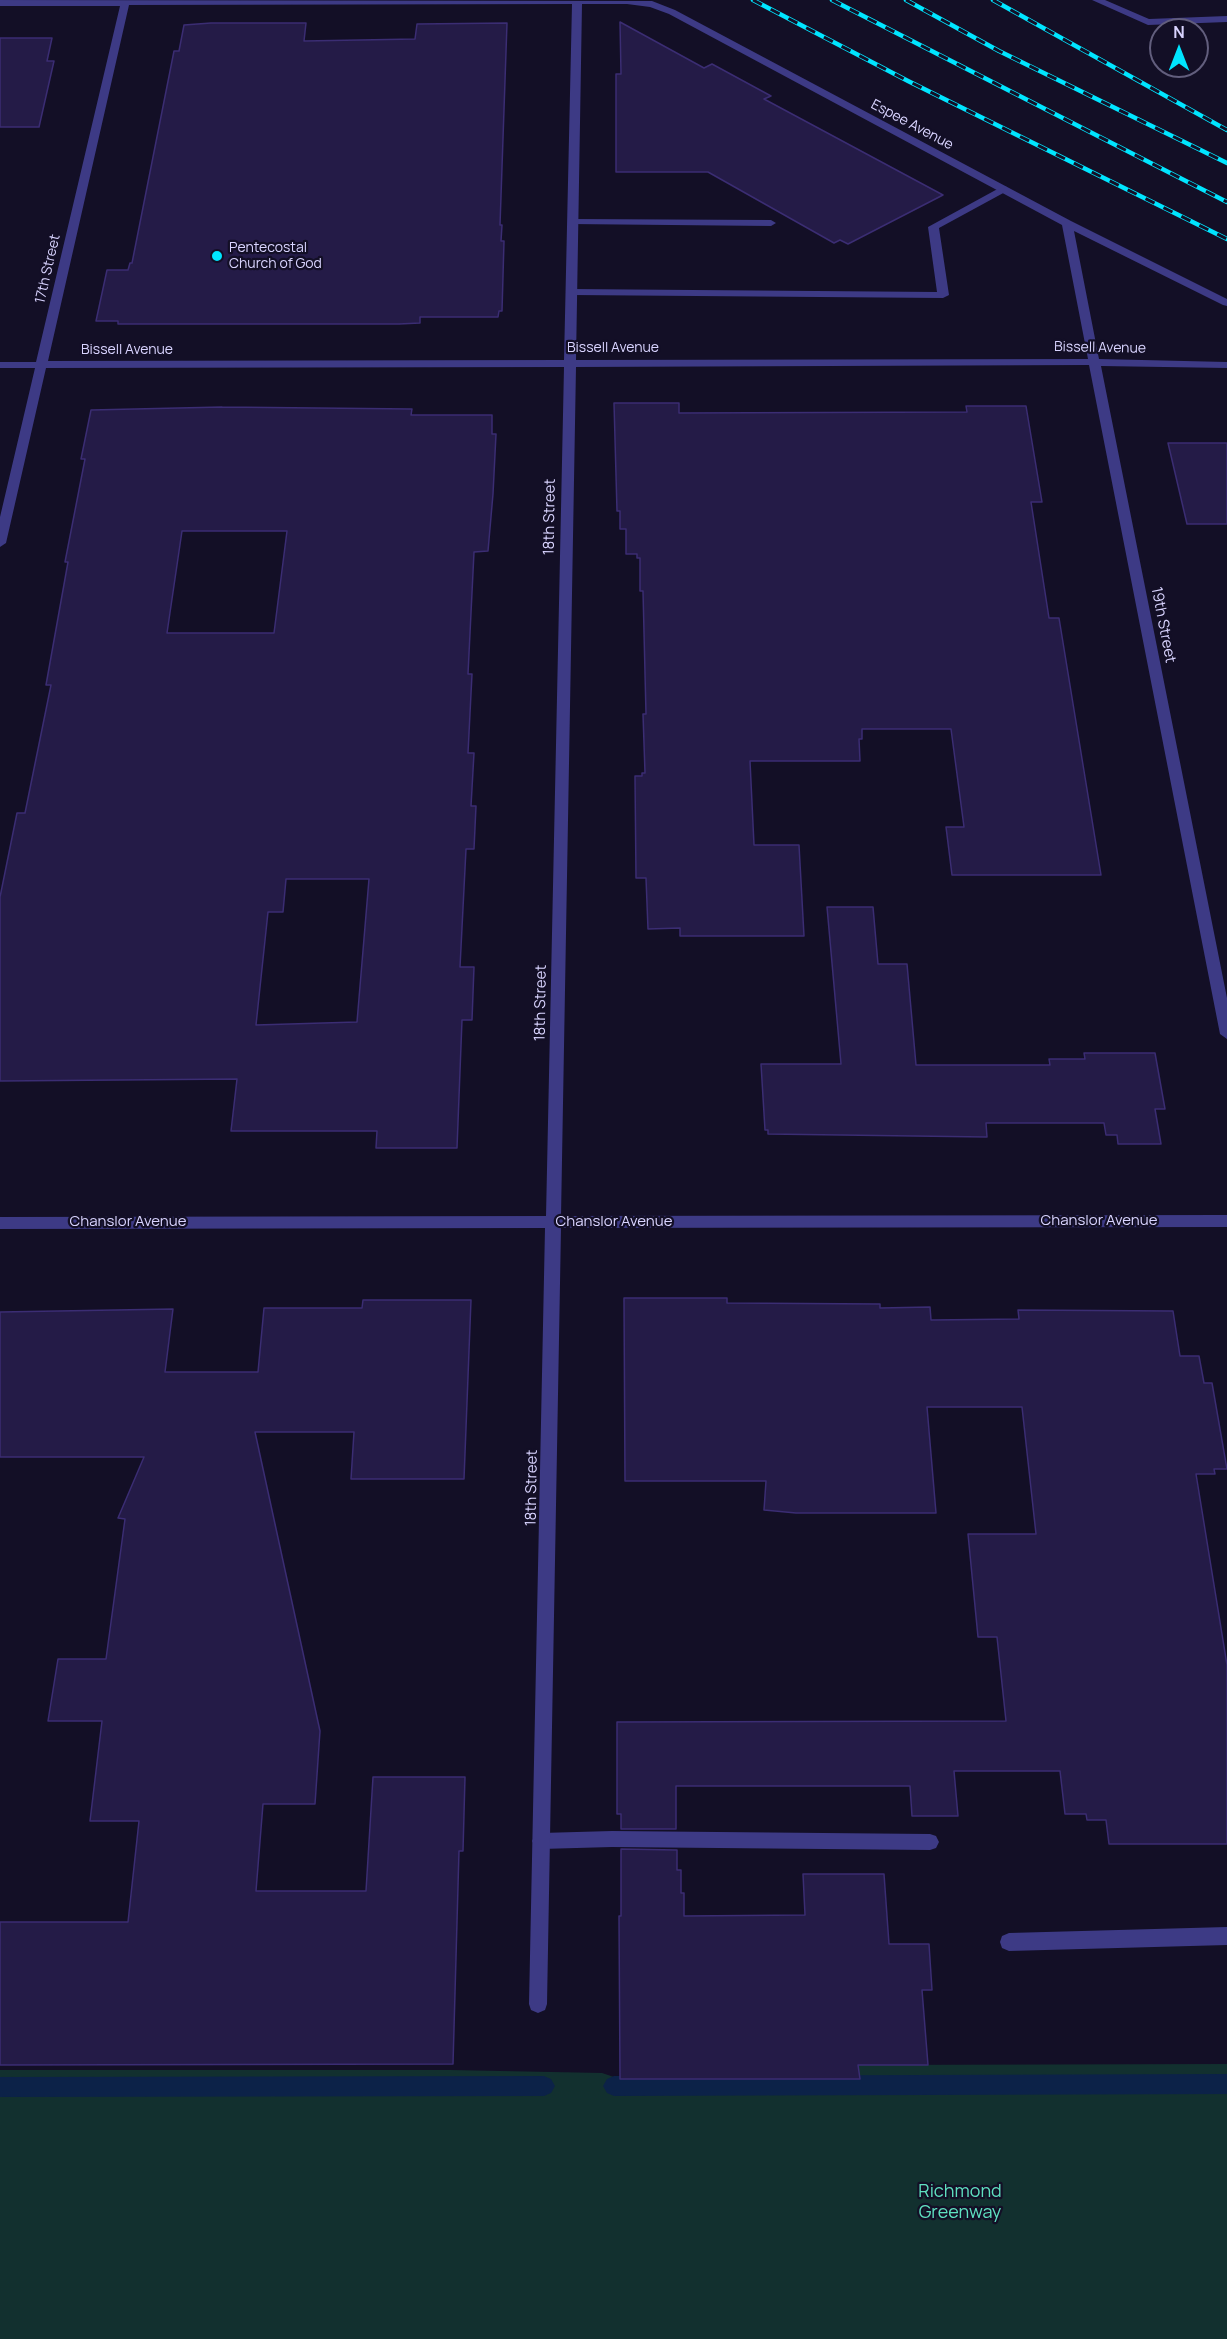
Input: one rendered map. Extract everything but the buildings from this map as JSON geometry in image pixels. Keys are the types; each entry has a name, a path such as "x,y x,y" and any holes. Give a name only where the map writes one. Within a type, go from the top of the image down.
{"street":[{"path":"1097,0 1149,22 1227,19"},
{"name":"Espee Avenue","path":"0,3 627,1 652,4 672,12 1067,223 1227,303"},
{"name":"18th Street","path":"538,2004 577,2"},
{"name":"17th Street","path":"0,543 125,3"},
{"path":"572,292 944,295 933,227 1003,189"},
{"path":"573,222 771,223"},
{"name":"19th Street","path":"1067,223 1227,1034"},
{"name":"Bissell Avenue","path":"0,365 1095,362 1227,365"},
{"name":"Chanslor Avenue","path":"0,1222 1227,1221"},
{"path":"541,1841 612,1839 930,1842"},
{"path":"1009,1942 1227,1936"}],"green space":[{"name":"Richmond Greenway","path":"1227,2064 1227,2339 0,2339 0,2070 451,2070 602,2073 620,2079 860,2079 858,2065"}],"waterway":[{"path":"614,2086 1227,2084"},
{"path":"0,2087 544,2086"}],"railway":[{"path":"753,0 908,81 1227,239"},
{"path":"832,0 1227,202"},
{"path":"906,0 999,51 1227,163"},
{"path":"993,0 1227,130"}],"place":[{"name":"Pentecostal Church of God","path":"217,256"}]}
